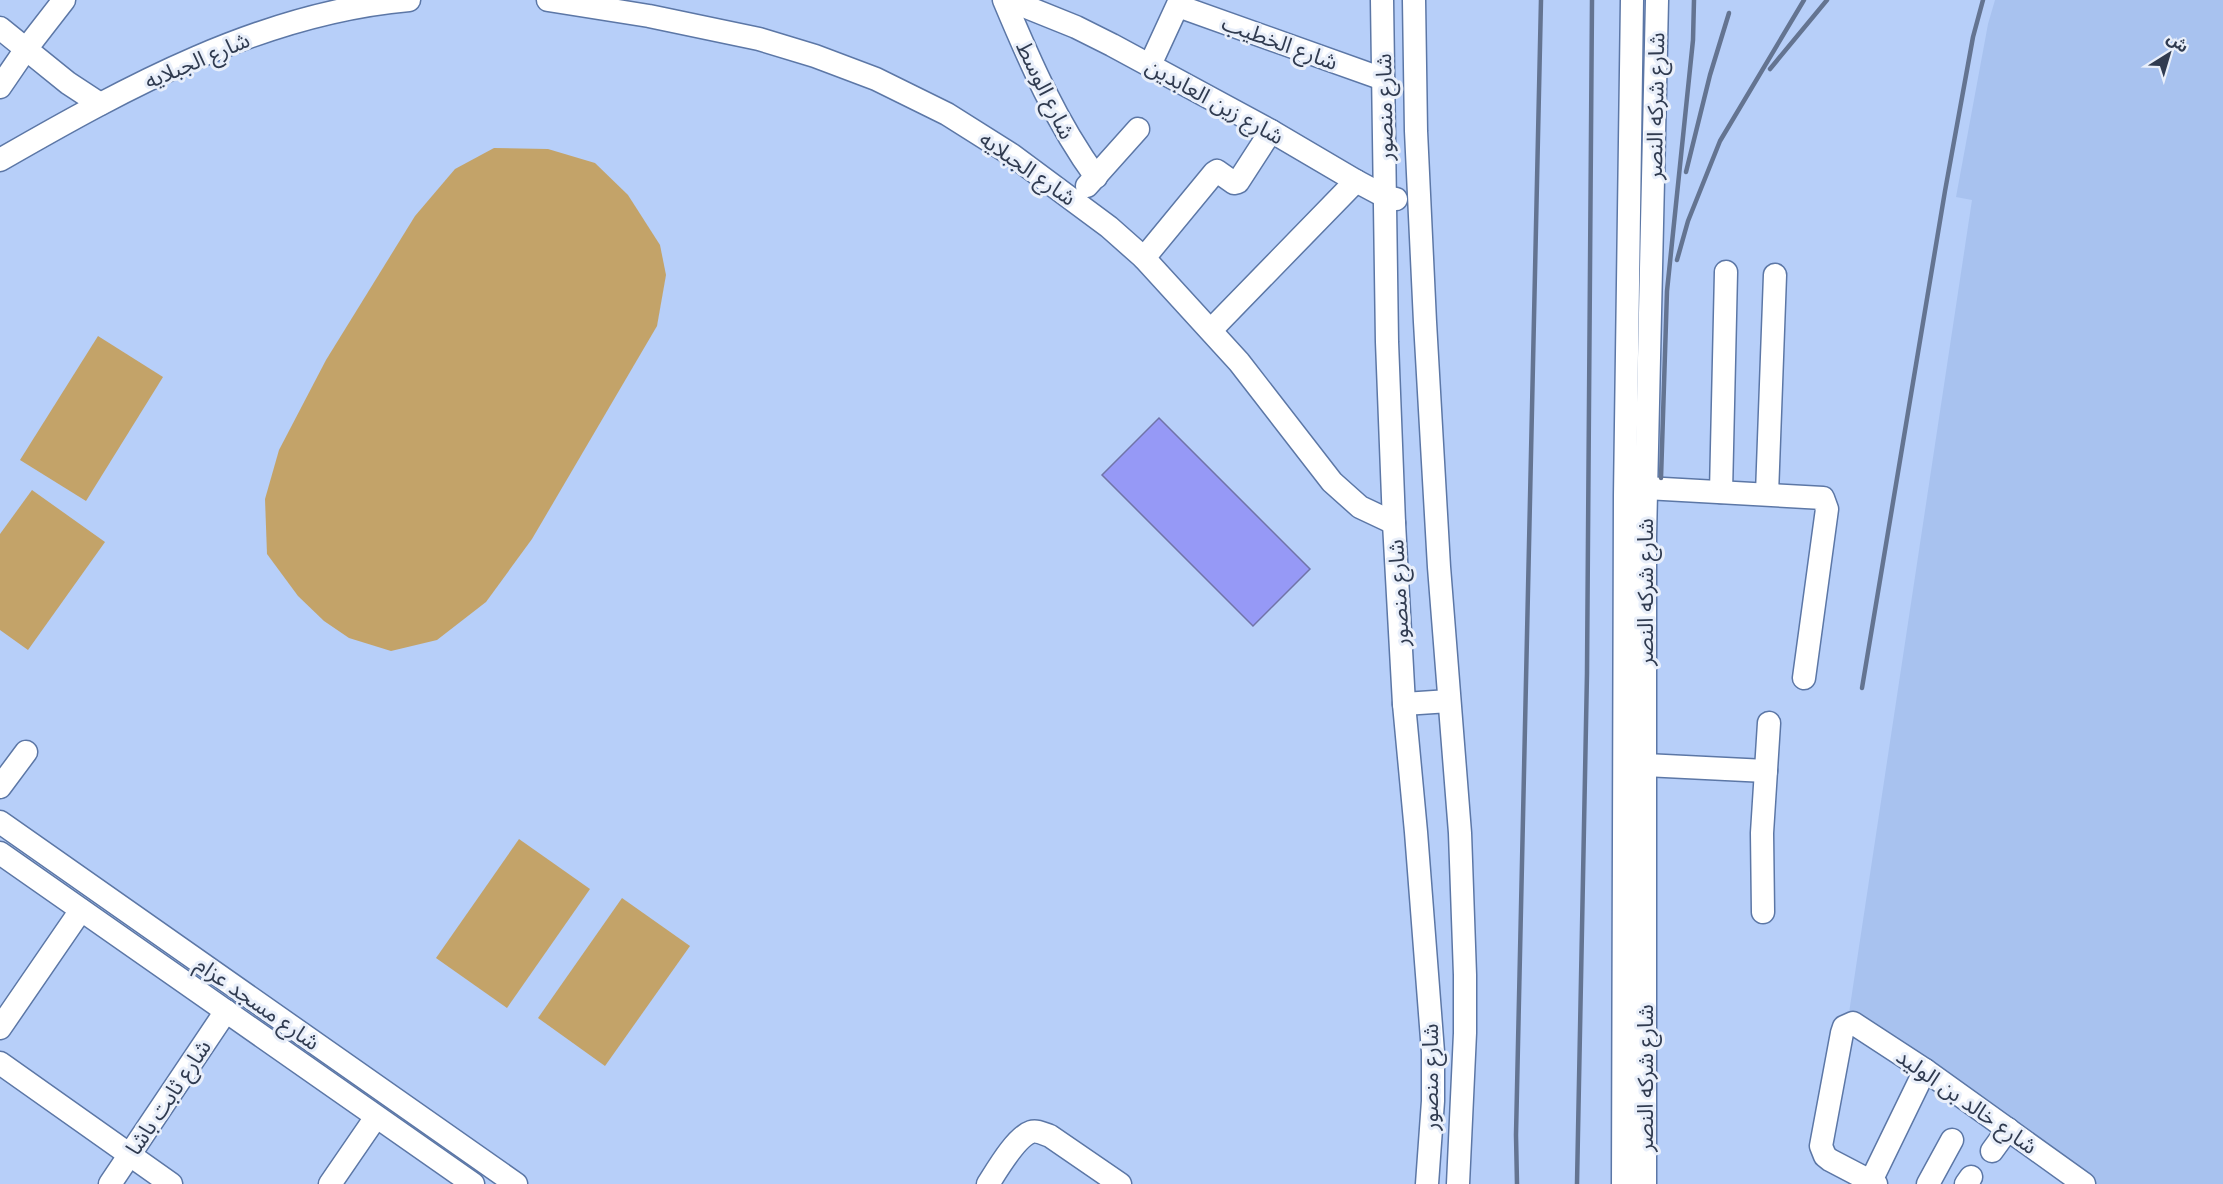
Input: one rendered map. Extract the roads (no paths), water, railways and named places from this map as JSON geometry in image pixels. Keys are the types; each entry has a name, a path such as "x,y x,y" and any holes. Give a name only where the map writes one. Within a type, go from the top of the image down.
{"street":[{"name":"شارع الجبلايه","path":"0,160 100,104 226,44 325,14 410,0"},
{"name":"شارع الجبلايه","path":"548,0 582,2 759,39 815,56 876,79 956,120 1012,155 1074,200 1109,226 1144,258 1266,394 1332,482 1360,507 1394,523"},
{"name":"شارع الوسط","path":"1004,0 1041,87 1074,147 1096,177"},
{"name":"شارع زين العابدين","path":"1009,0 1076,27 1150,65 1386,197 1420,204"},
{"name":"شارع منصور","path":"1382,0 1387,342 1394,523 1404,705 1433,1052 1433,1101 1424,1183"},
{"name":"شارع منصور","path":"1414,0 1420,204 1439,567 1460,833 1465,975 1458,1182"},
{"name":"شارع شركه النصر","path":"1623,1184 1625,495 1632,0"},
{"name":"شارع شركه النصر","path":"1645,1184 1646,488 1657,0"},
{"path":"0,87 63,1"},
{"path":"1150,65 1179,3"},
{"name":"شارع الخطيب","path":"1179,3 1383,79"},
{"path":"0,28 75,88 100,104"},
{"path":"1074,200 1138,129"},
{"path":"1144,258 1214,173 1219,172 1237,183 1271,132"},
{"path":"1211,330 1356,181"},
{"path":"1721,492 1726,272"},
{"path":"1767,494 1774,275"},
{"path":"1646,488 1820,497 1827,505 1804,678"},
{"path":"1404,705 1449,701"},
{"path":"1763,912 1762,833 1769,723"},
{"path":"0,787 26,752"},
{"path":"1645,765 1766,771"},
{"name":"شارع مسجد عزام","path":"0,822 516,1184"},
{"name":"شارع مسجد عزام","path":"0,853 473,1184"},
{"path":"0,1028 81,910"},
{"name":"شارع ثابت باشا","path":"110,1184 226,1011"},
{"name":"شارع خالد بن الوليد","path":"1874,1183 1830,1160 1825,1156 1821,1146 1842,1033 1848,1023 1858,1025 1925,1070 2084,1184"},
{"path":"0,1063 171,1184"},
{"path":"1874,1183 1925,1070"},
{"path":"330,1184 376,1117"},
{"path":"1992,1151 2008,1129"},
{"path":"988,1184 1019,1142 1031,1132 1037,1132 1056,1140 1120,1184"},
{"path":"1928,1184 1952,1140"},
{"path":"1424,1183 1458,1182"}],"railway":[{"path":"1517,1184 1516,1135 1541,0"},
{"path":"1577,1184 1587,673 1592,0"},
{"path":"1661,478 1667,291 1693,40 1694,0"},
{"path":"1677,260 1688,221 1720,141 1804,0"},
{"path":"1770,69 1827,0"},
{"path":"1862,688 1945,191 1973,37 1983,0"},
{"path":"1686,172 1710,75 1729,13"}]}
